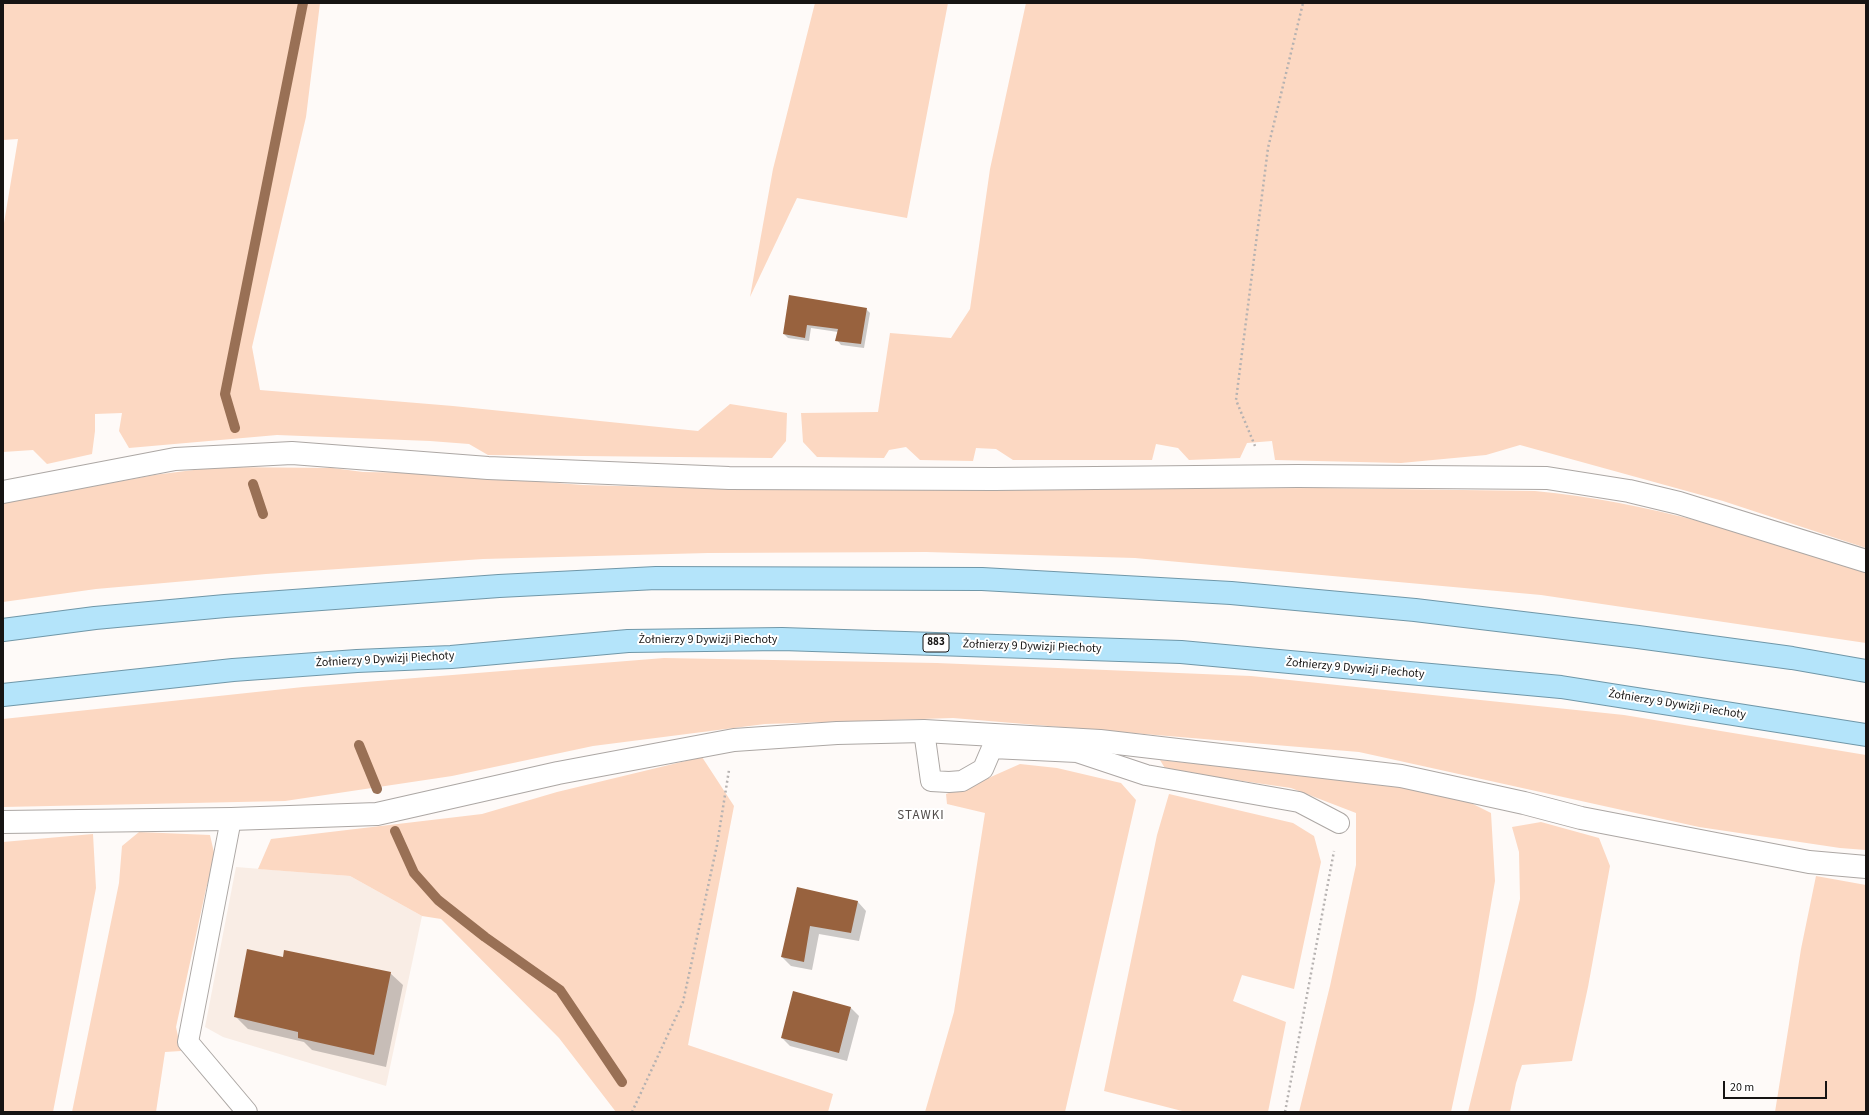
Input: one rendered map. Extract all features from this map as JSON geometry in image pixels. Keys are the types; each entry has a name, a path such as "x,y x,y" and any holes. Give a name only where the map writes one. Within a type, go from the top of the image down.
{"highway":[{"path":"3,630 95,618 225,606 499,586 656,578 982,579 1231,593 1415,610 1646,638 1792,658 1866,671"},
{"name":"Żołnierzy 9 Dywizji Piechoty","path":"3,695 233,670 357,661 451,657 628,641 782,639 1181,652 1561,687 1866,735"}],"street":[{"path":"3,492 175,459 292,453 488,468 729,478 994,480 1258,476 1547,478 1628,491 1679,503 1866,561"},
{"path":"3,822 231,819 377,814 558,774 734,740 837,733 924,732 1100,741 1401,776 1524,803 1581,818 1809,862 1866,867"}],"lane":[{"path":"924,732 931,781 962,781 983,769 992,748 1077,752 1146,775 1299,802 1339,823"},
{"path":"231,819 188,1042 247,1112"}],"path":[{"path":"1258,476 1259,456 1236,400 1268,148 1303,3"},
{"path":"632,1112 682,1002 717,845 734,740"},
{"path":"1285,1112 1339,823"}],"shaded area":[{"path":"3,3 320,3 306,117 252,347 260,390 453,406 698,431 730,404 787,413 786,441 772,458 488,455 469,444 277,435 129,448 119,431 122,413 95,414 95,431 92,454 47,464 33,450 3,452 3,229 18,139 3,140"},
{"path":"815,3 948,3 907,218 797,198 750,297 773,169"},
{"path":"1026,3 1866,3 1866,548 1723,501 1520,445 1486,455 1401,463 1275,460 1272,441 1247,443 1240,458 1189,460 1178,448 1156,444 1152,460 1013,460 996,449 976,448 973,461 920,460 906,447 889,450 884,458 817,457 803,442 801,413 878,412 890,333 951,338 970,309 990,169"},
{"path":"217,467 333,468 363,472 425,473 583,485 767,490 1319,488 1535,491 1619,503 1661,512 1744,533 1866,571 1866,643 1541,595 1135,558 926,552 708,553 483,559 266,574 96,589 3,602 3,503 154,475"},
{"path":"664,658 937,663 1251,676 1624,715 1866,755 1866,850 1840,848 1699,827 1359,752 953,718 765,724 593,746 452,776 285,801 3,807 3,719 303,687"},
{"path":"702,757 734,806 688,1045 833,1094 828,1112 616,1112 559,1038 441,919 422,916 350,876 258,869 271,839 482,814 557,792"},
{"path":"1160,760 1383,783 1463,799 1491,813 1495,881 1475,1000 1451,1112 1299,1112 1330,986 1356,865 1356,813 1291,788 1166,770"},
{"path":"1020,764 1057,768 1121,783 1136,800 1065,1112 925,1112 954,1012 985,813 947,804 946,794 984,780"},
{"path":"1169,794 1293,823 1314,836 1321,862 1294,989 1242,975 1233,1001 1286,1022 1268,1112 1186,1112 1104,1091 1157,835"},
{"path":"1541,822 1599,838 1610,866 1588,987 1572,1061 1522,1065 1516,1083 1510,1112 1468,1112 1520,899 1519,852 1512,827"},
{"path":"139,832 210,835 215,857 206,889 176,1027 181,1051 165,1052 156,1112 72,1112 119,883 122,846"},
{"path":"93,834 96,888 53,1112 3,1112 3,842"},
{"path":"236,867 350,876 422,916 386,1086 223,1037 205,1027"},
{"path":"1816,876 1866,885 1866,1112 1775,1112 1801,949"}],"building":[{"path":"789,295 867,308 861,344 835,341 838,329 807,325 805,338 783,334"},
{"path":"797,887 858,901 851,933 810,926 804,962 781,957"},
{"path":"247,949 283,957 284,950 391,972 374,1055 298,1038 298,1032 234,1017"},
{"path":"793,991 851,1007 839,1053 781,1038"}],"waterway":[{"path":"235,428 225,394 303,3"},
{"path":"253,484 263,514"},
{"path":"359,745 377,789"},
{"path":"395,831 414,873 438,900 485,937 560,990 622,1082"}],"district":[{"name":"STAWKI","path":"921,816"}]}
